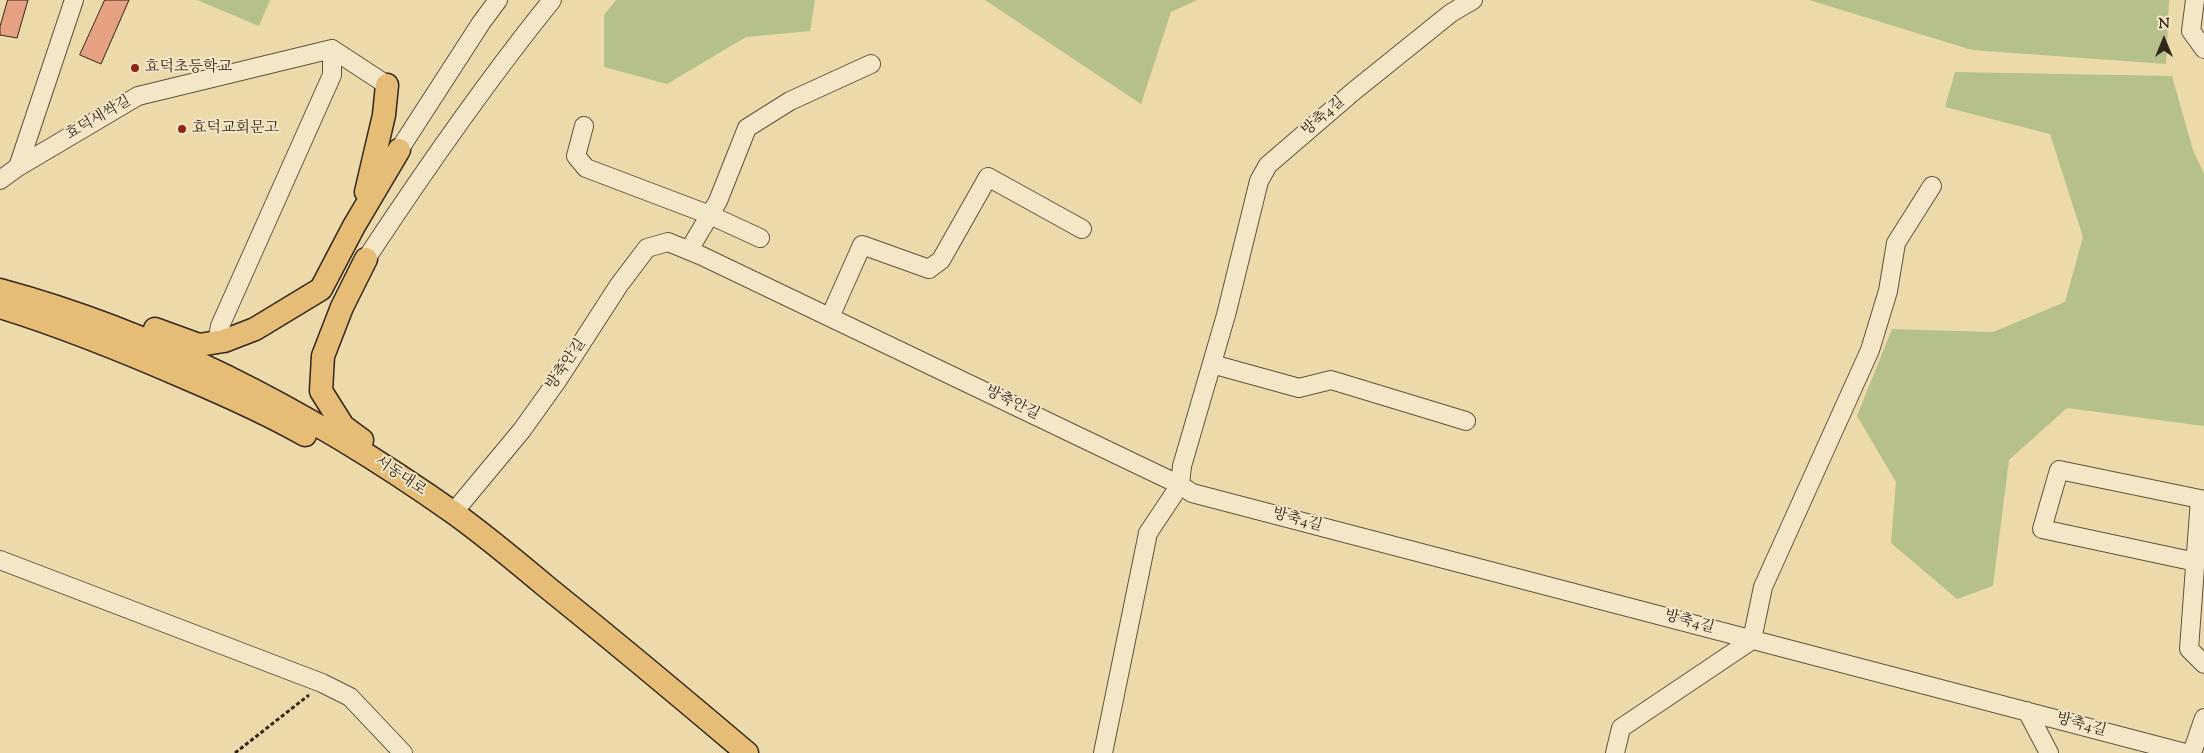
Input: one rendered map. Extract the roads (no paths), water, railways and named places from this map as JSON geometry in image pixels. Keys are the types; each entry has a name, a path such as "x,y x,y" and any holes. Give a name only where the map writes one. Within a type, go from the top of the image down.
{"main road":[{"path":"360,216 384,115 387,85"},
{"path":"77,314 137,323 199,345 217,342 255,329 321,289 360,216 399,150"},
{"path":"366,259 342,307 323,356 321,391 343,426 419,483 434,500"},
{"name":"서동대로","path":"0,290 111,326 173,352 272,400 363,452 453,513 576,610 747,753"},
{"name":"서동대로","path":"0,307 70,329 211,389 299,432 358,466 441,520 480,550 727,753"}],"street":[{"path":"18,167 74,0"},
{"path":"399,150 481,22 498,0"},
{"path":"366,259 424,171 521,38 552,0"},
{"name":"방축4길","path":"1186,489 1182,466 1212,364 1259,181 1268,165 1354,91 1443,19 1474,0"},
{"path":"2195,0 2191,31 2204,49"},
{"path":"332,49 387,85"},
{"path":"217,342 220,326 332,75 332,49"},
{"name":"효덕새싹길","path":"0,180 18,167 138,96 332,49"},
{"path":"689,250 718,201 747,128 790,101 871,64"},
{"path":"584,126 576,156 586,168 710,215 760,238"},
{"path":"830,317 862,245 929,269 941,260 988,177 1082,229"},
{"path":"1615,753 1621,728 1752,640 1763,588 1870,350 1888,291 1896,243 1932,186"},
{"name":"방축안길","path":"453,513 528,422 619,286 647,248 668,242 689,250 830,317 1186,489"},
{"path":"1212,364 1299,388 1331,380 1466,421"},
{"path":"2196,562 2042,530 2059,470 2200,499 2196,562 2189,649 2204,664"},
{"name":"방축4길","path":"1186,489 2185,753"},
{"name":"방축4길","path":"1103,753 1148,533 1186,489"},
{"path":"0,560 322,683 350,698 403,753"},
{"path":"2026,712 2049,753"},
{"path":"2192,753 2204,718"}],"place":[{"name":"효덕초등학교","path":"135,68"},
{"name":"효덕교회문고","path":"182,129"}]}
